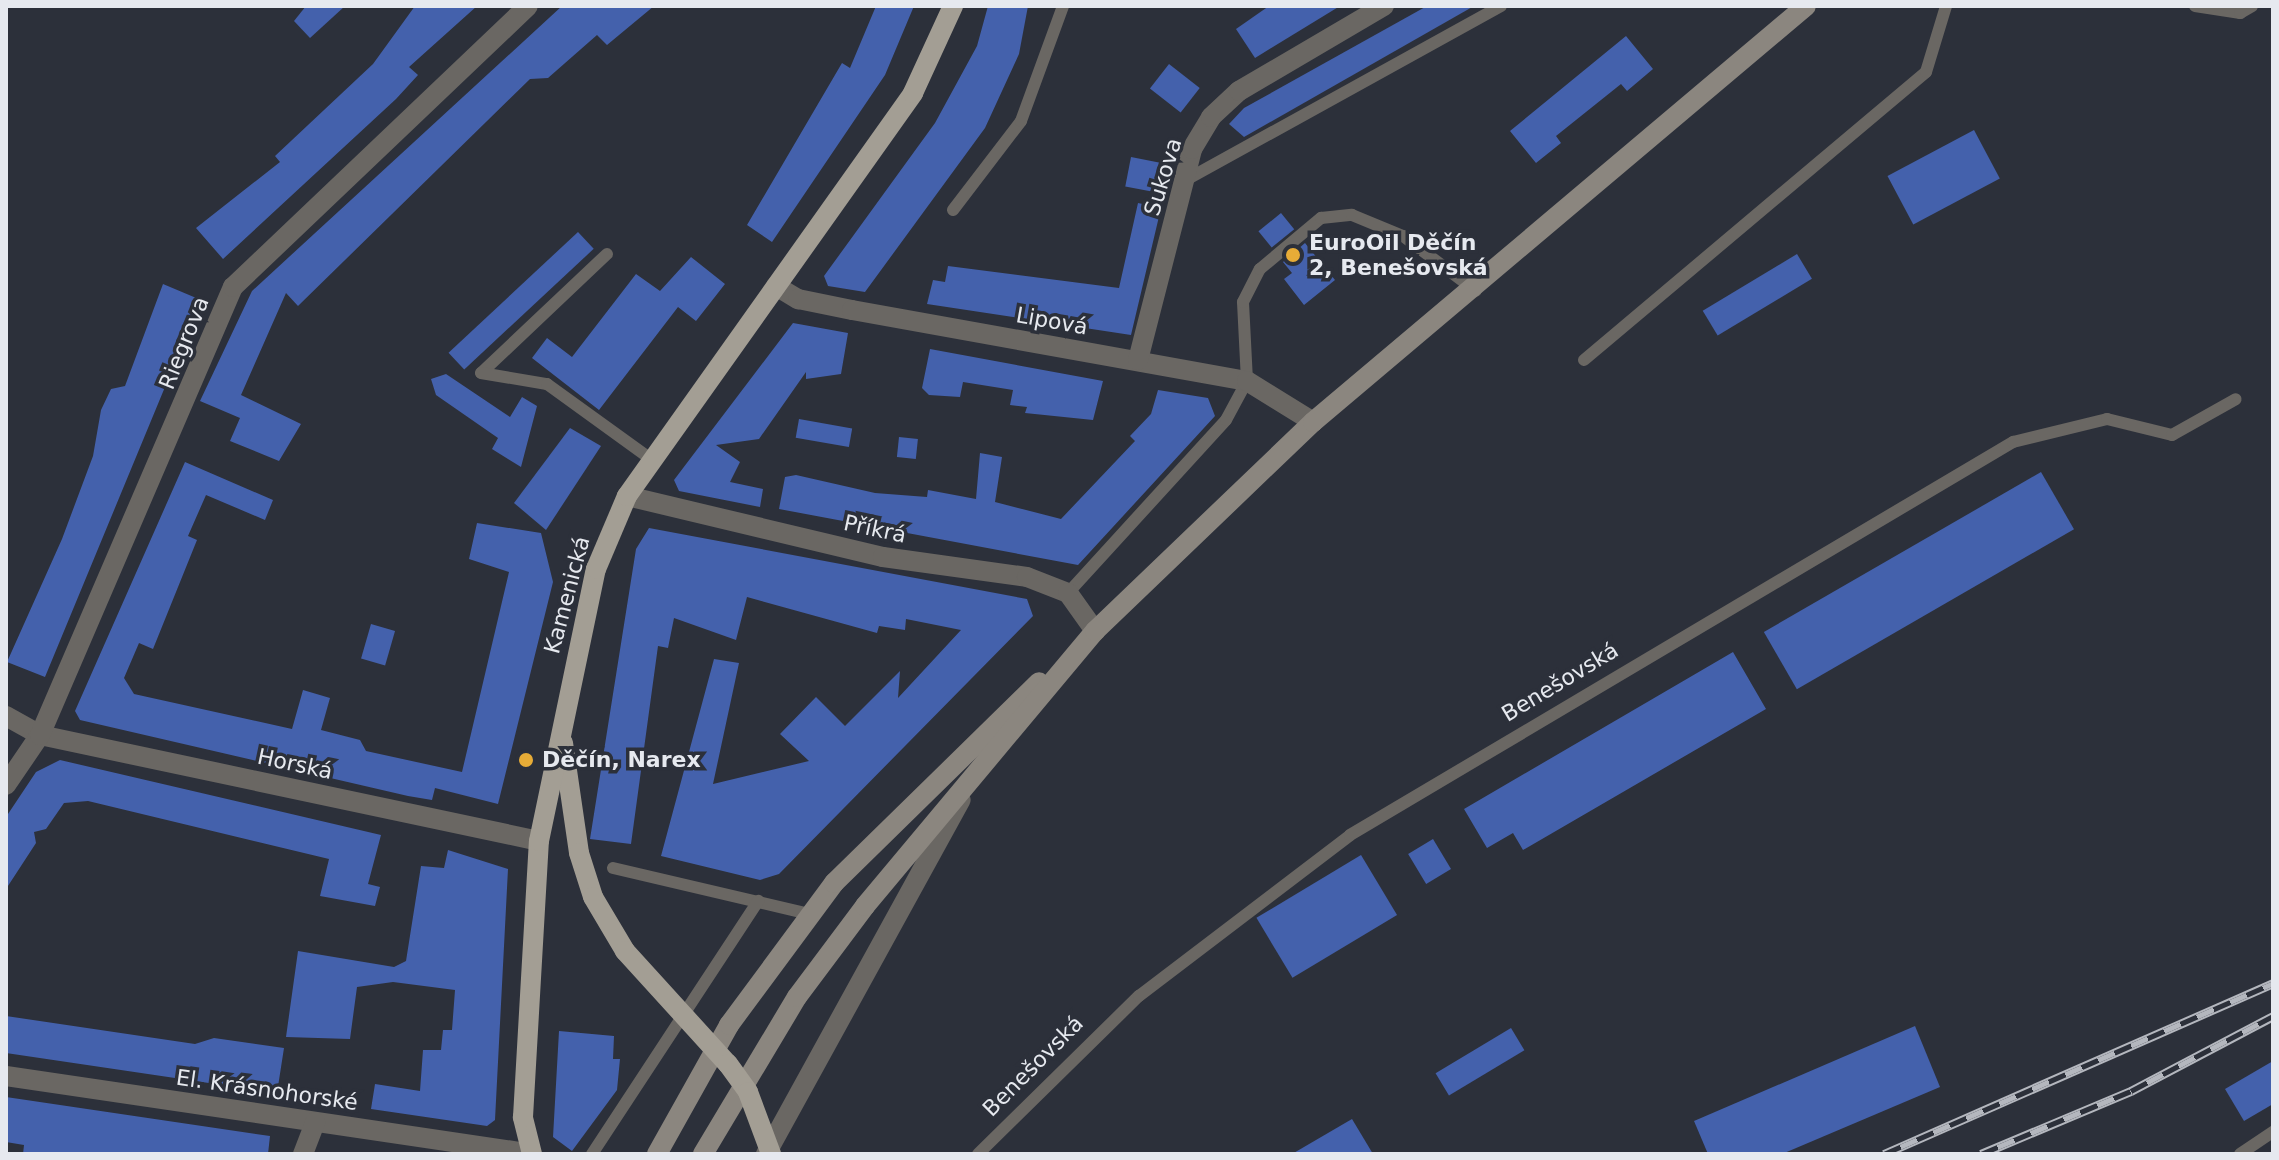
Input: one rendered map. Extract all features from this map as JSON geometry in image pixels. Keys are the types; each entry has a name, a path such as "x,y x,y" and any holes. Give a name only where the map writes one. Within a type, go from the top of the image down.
{"main road":[{"name":"Kamenická","path":"524,1153 523,1117 539,841 561,715 596,569 627,496 913,93 953,6"},
{"path":"657,1154 729,1025 809,914 914,798 1095,631 1313,422 1476,291 1806,6"},
{"path":"703,1154 797,997 1095,631"},
{"path":"561,715 579,853 593,897 625,951 728,1064 748,1092 769,1154"}],"street":[{"name":"Riegrova","path":"6,785 40,735 233,287 528,6"},
{"name":"Sukova","path":"1138,360 1184,181 1211,117 1239,91 1384,6"},
{"name":"Lipová","path":"776,286 798,299 852,310 1247,381 1313,422"},
{"name":"Příkrá","path":"627,496 883,557 1027,577 1068,593"},
{"path":"1068,593 1095,631"},
{"name":"Horská","path":"6,716 40,735 539,841"},
{"path":"769,1154 969,784"},
{"name":"El. Krásnohorské","path":"6,1076 524,1153"},
{"path":"303,1154 315,1122"}],"lane":[{"path":"953,210 1021,121 1063,6"},
{"path":"1184,181 1501,6"},
{"path":"1584,360 1926,72 1946,6"},
{"path":"2195,6 2240,13 2252,6"},
{"path":"1068,593 1226,420 1247,381 1243,302 1260,269 1321,218 1352,215 1403,236 1476,291"},
{"path":"607,254 481,373 547,384 652,460"},
{"name":"Benešovská","path":"978,1154 1139,996 1364,827 2013,442 2107,419 2172,435 2236,399"},
{"path":"613,868 809,914"},
{"path":"592,1154 758,901"},
{"path":"2240,1154 2273,1132"}],"building":[{"path":"306,6 345,6 310,38 294,21"},
{"path":"415,6 477,6 409,67 418,75 396,99 223,259 196,228 280,162 275,156 373,64"},
{"path":"562,6 654,6 607,45 597,35 548,78 530,79 298,306 286,293 241,395 301,424 279,461 230,441 240,418 200,401 252,291"},
{"path":"876,6 914,6 885,75 772,242 747,225 842,63 850,68"},
{"path":"988,6 1028,6 1019,54 985,128 865,292 828,286 824,276 935,123 977,46"},
{"path":"1269,6 1340,6 1255,58 1236,29"},
{"path":"1427,6 1474,6 1244,137 1229,124 1244,108"},
{"path":"1626,36 1653,69 1627,91 1621,84 1556,136 1561,143 1536,163 1510,131"},
{"path":"1169,64 1200,88 1181,112 1150,88"},
{"path":"1974,130 2000,179 1913,225 1887,176"},
{"path":"1131,157 1161,163 1156,192 1125,186"},
{"path":"1138,203 1161,208 1131,335 927,304 933,280 945,282 948,266 1119,288"},
{"path":"1281,213 1294,229 1272,248 1258,231"},
{"path":"578,232 594,249 464,370 449,353"},
{"path":"1305,243 1335,280 1304,305 1284,279 1292,273 1283,262"},
{"path":"1797,254 1812,279 1718,336 1703,311"},
{"path":"691,257 725,284 696,321 678,307 599,410 532,358 547,338 572,357 636,274 660,291"},
{"path":"163,284 201,300 45,677 7,662 62,539 93,456 101,410 111,389 125,386"},
{"path":"793,323 848,333 841,374 806,379 806,372 759,439 716,445 740,462 730,482 763,489 760,507 679,491 674,480"},
{"path":"930,349 1103,381 1093,420 1025,413 1027,407 1010,405 1013,390 963,382 960,397 929,395 922,388"},
{"path":"446,374 510,417 522,397 537,406 521,467 492,449 498,438 436,395 431,379"},
{"path":"1158,390 1208,398 1215,416 1078,565 779,509 785,477 796,475 875,493 927,497 928,490 976,499 980,453 1002,457 995,502 1061,519 1135,441 1130,436 1151,414"},
{"path":"799,419 852,428 849,447 796,438"},
{"path":"570,428 601,446 546,530 514,503"},
{"path":"899,437 918,439 916,459 897,457"},
{"path":"185,462 273,500 265,520 206,495 188,536 197,540 153,649 139,643 124,678 134,694 292,729 303,690 330,698 321,730 360,740 366,751 462,772 509,572 469,559 477,523 541,533 553,582 498,804 435,788 432,800 408,796 80,720 75,711"},
{"path":"2041,472 2074,529 1797,689 1764,632"},
{"path":"649,528 1027,599 1033,616 779,874 760,880 661,856 714,659 739,663 713,784 809,761 780,734 816,697 845,726 900,671 898,698 961,630 906,619 905,630 879,626 877,633 747,597 736,640 674,618 668,648 658,646 631,844 590,839 636,549"},
{"path":"371,624 395,631 385,665 361,659"},
{"path":"1733,652 1766,709 1523,850 1513,833 1487,848 1464,809"},
{"path":"60,760 381,835 368,884 380,887 375,906 320,896 329,859 88,801 64,803 46,829 34,832 36,843 6,889 6,817 36,772"},
{"path":"1433,839 1451,869 1426,884 1408,854"},
{"path":"448,850 508,869 495,1120 487,1126 371,1109 375,1084 420,1091 423,1050 441,1050 443,1030 452,1030 455,990 393,982 357,987 350,1039 286,1037 298,951 394,967 406,961 421,866 444,868"},
{"path":"1361,855 1397,915 1292,978 1256,918"},
{"path":"6,1016 195,1044 214,1038 284,1048 277,1093 6,1053"},
{"path":"1915,1026 1940,1087 1782,1154 1708,1154 1694,1121"},
{"path":"1511,1028 1524,1050 1449,1096 1436,1073"},
{"path":"559,1031 614,1036 613,1059 620,1059 617,1090 572,1151 553,1137"},
{"path":"2273,1061 2273,1104 2244,1121 2225,1089"},
{"path":"6,1097 270,1136 268,1154 23,1154 24,1145 6,1142"},
{"path":"1352,1119 1373,1154 1292,1154"}],"railway":[{"path":"1884,1154 2273,983"},
{"path":"1981,1154 2131,1091 2273,1016"}],"place":[{"name":"EuroOil Děčín 2, Benešovská","path":"1293,255"},
{"name":"Děčín, Narex","path":"526,760"}]}
